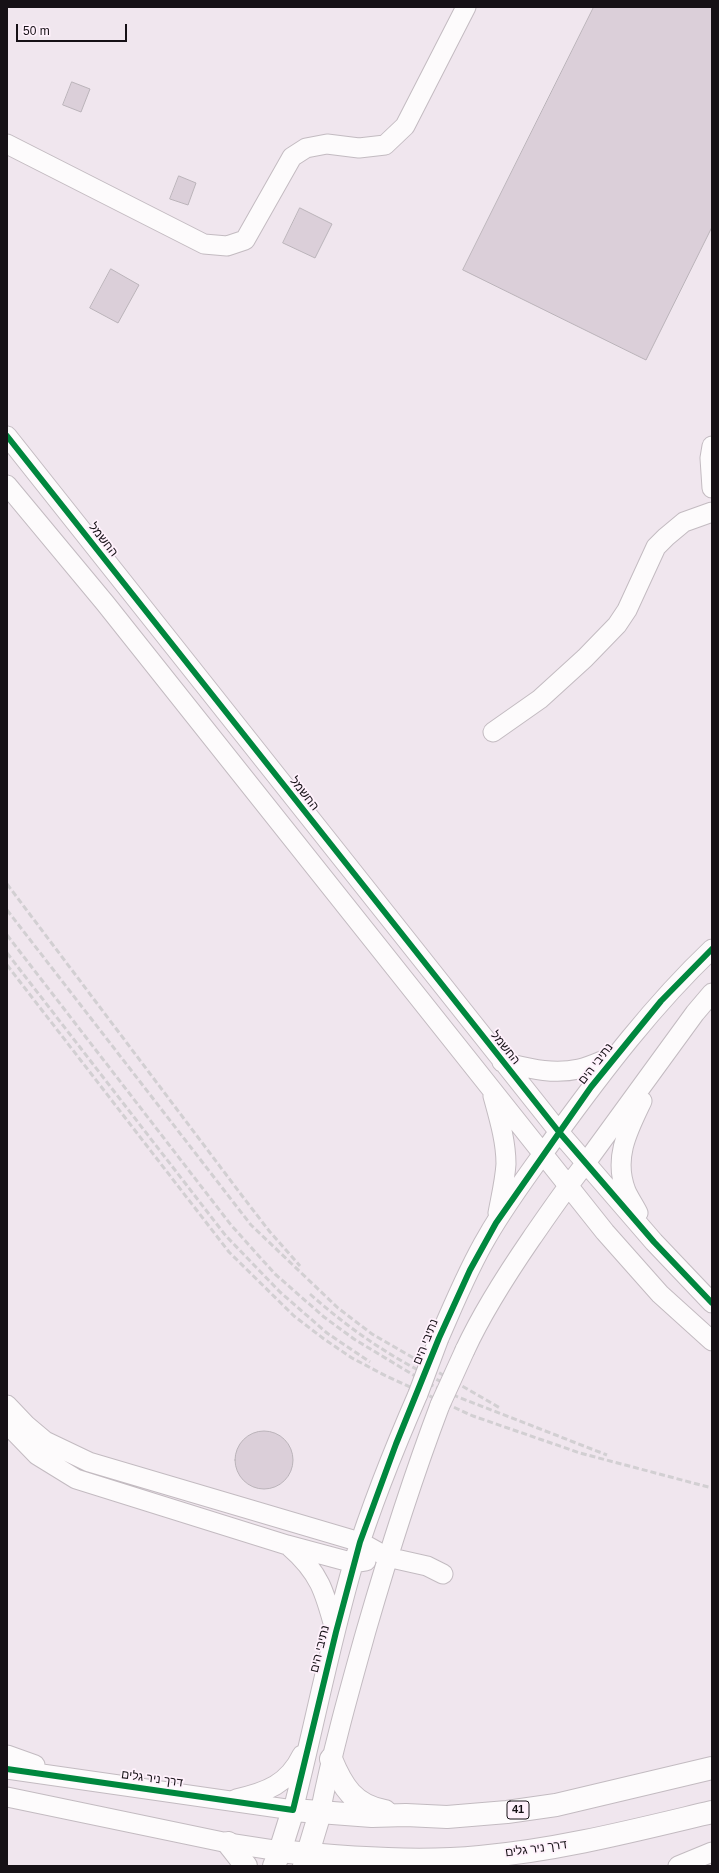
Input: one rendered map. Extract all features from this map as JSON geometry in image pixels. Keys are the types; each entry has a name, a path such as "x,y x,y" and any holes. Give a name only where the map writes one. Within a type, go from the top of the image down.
{"main road":[{"path":"331,1759 337,1775 347,1792 366,1806 406,1815"},
{"name":"41","path":"293,1810 372,1816 406,1815 447,1817 507,1812 556,1805 712,1768"},
{"path":"277,1859 293,1810"},
{"name":"דרך ניר גלים","path":"277,1859 425,1860 481,1857 564,1845 712,1812"},
{"path":"306,1860 320,1813"},
{"path":"228,1843 246,1866"},
{"path":"400,1866 425,1860"}],"street":[{"path":"7,144 204,244 227,246 245,240 292,157 306,148 327,144 360,148 385,145 405,126 466,7"},
{"name":"החשמל","path":"7,436 502,1062 586,1164 654,1242"},
{"path":"712,446 710,458 712,488"},
{"path":"7,485 110,609 567,1186 605,1232 660,1294 712,1341"},
{"path":"493,732 540,699 585,658 617,625 627,610 656,547 684,522 712,512"},
{"name":"נתיבי הים","path":"293,1810 336,1632 360,1542 396,1444 418,1394 439,1338 470,1270 496,1222 559,1132 617,1055 661,1001 712,948"},
{"path":"320,1813 331,1759 387,1558 412,1482 440,1405 478,1322 512,1266 567,1186 586,1164 695,1013 712,993"},
{"path":"502,1062 538,1071 560,1072 580,1069 617,1055"},
{"path":"661,1061 625,1136 622,1151 622,1171 626,1190 654,1242 712,1303"},
{"path":"492,1091 504,1141 506,1163 504,1185 496,1222"},
{"path":"7,1405 26,1425 45,1441 89,1462"},
{"path":"7,1424 30,1448 76,1479 287,1545 354,1563 387,1558"},
{"path":"7,1442 89,1462 360,1542 387,1558 427,1566 443,1574"},
{"path":"287,1545 310,1566 320,1582 336,1632"},
{"path":"226,1801 259,1794 277,1786 297,1767 311,1738"},
{"path":"7,1754 72,1778"},
{"name":"דרך ניר גלים","path":"7,1769 293,1810"},
{"path":"7,1797 228,1843 277,1859"},
{"path":"678,1866 712,1852"}],"building":[{"path":"594,7 712,7 712,227 646,360 463,270"},
{"path":"72,82 90,89 81,112 63,105"},
{"path":"179,176 196,183 188,205 170,199"},
{"path":"300,208 332,224 315,258 283,243"},
{"path":"111,269 139,285 118,323 90,308"},
{"path":"258,1431 270,1431 285,1439 293,1454 293,1466 285,1481 270,1489 258,1489 243,1481 235,1466 235,1454 243,1439"}],"railway":[{"path":"7,884 243,1197 270,1232 300,1266"},
{"path":"7,910 251,1225 338,1308 372,1334 500,1408"},
{"path":"7,935 231,1225 275,1274 324,1317 354,1339 425,1382 458,1397 607,1455"},
{"path":"7,953 226,1236 280,1292 327,1333 370,1362"},
{"path":"7,965 229,1252 294,1316 324,1339 352,1358 386,1376 473,1416 580,1453 712,1488"},
{"path":"310,1294 344,1323 380,1348 398,1359 457,1389"}],"cycle path":[{"path":"7,436 559,1132 654,1242 712,1303"},
{"path":"7,1769 293,1810 336,1632 360,1542 396,1444 439,1338 470,1270 496,1223 591,1087 661,1001 712,949"}]}
